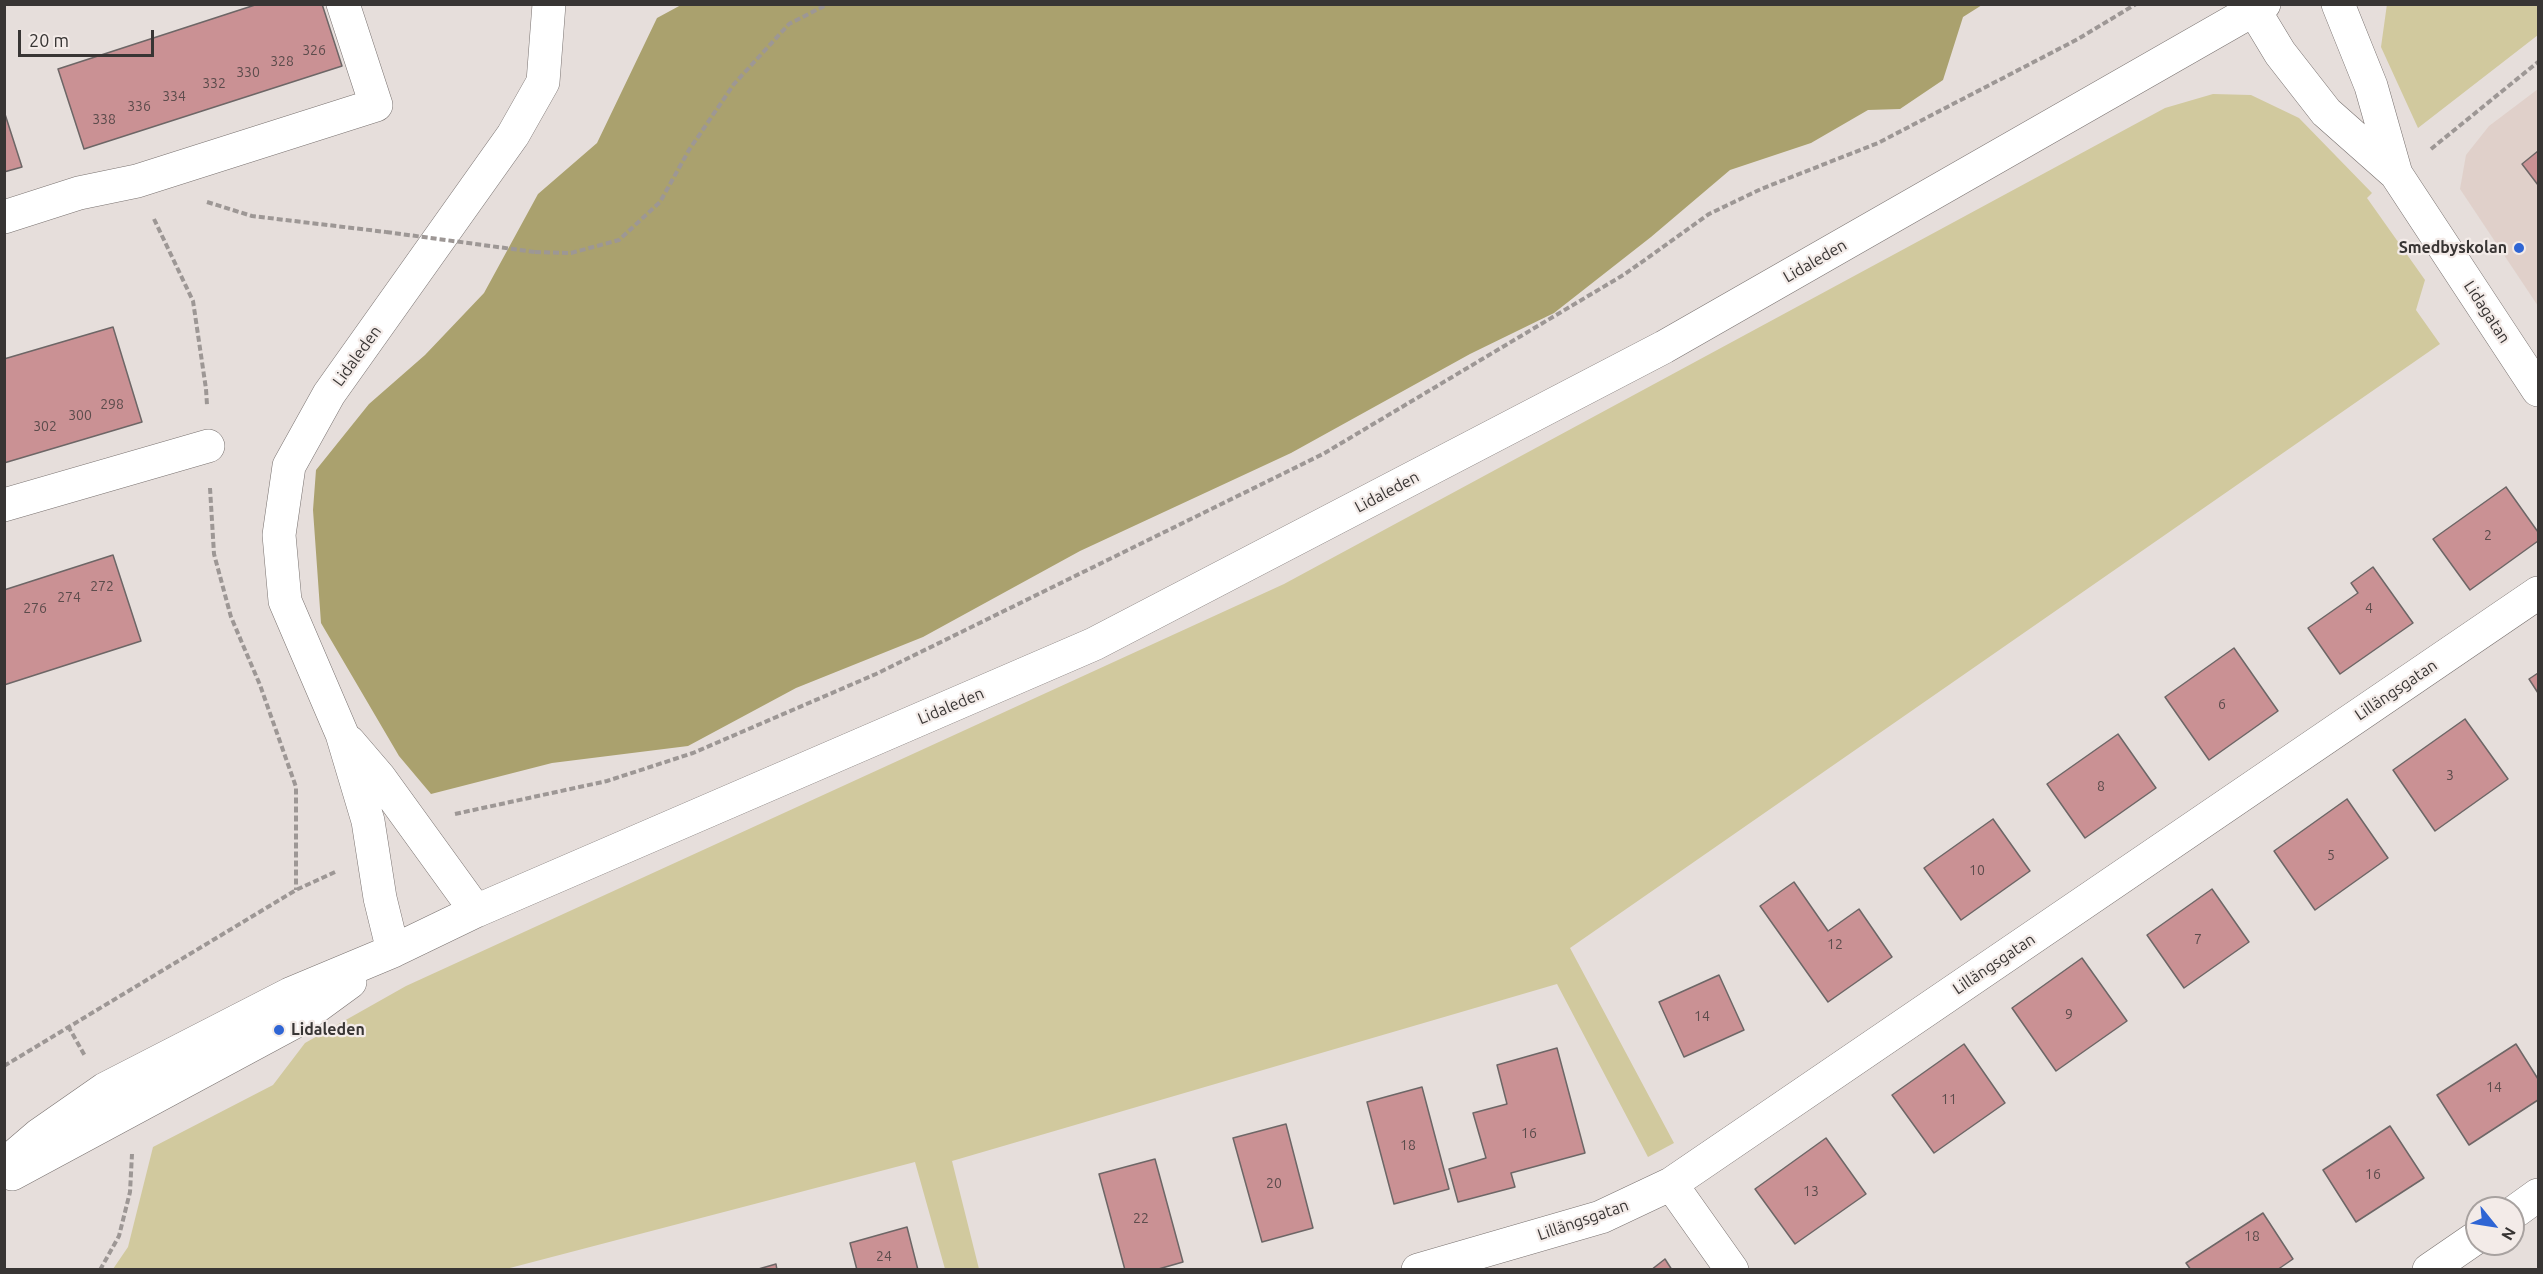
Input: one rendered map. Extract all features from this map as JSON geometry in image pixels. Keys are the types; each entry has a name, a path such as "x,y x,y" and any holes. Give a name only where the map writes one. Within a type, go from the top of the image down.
{"street":[{"path":"4,217 79,193 137,181 376,105 343,4"},
{"name":"Lidaleden","path":"393,951 380,898 368,821 342,734 285,601 279,535 289,466 329,394 513,135 543,82 549,4"},
{"name":"Lidagatan","path":"2338,4 2371,86 2396,174"},
{"name":"Lidaleden","path":"4,1165 39,1135 105,1089 290,994 393,951 476,911 1094,644 1664,347 2259,7"},
{"name":"Lidagatan","path":"2259,7 2280,53 2326,112 2396,174 2538,390"},
{"path":"4,505 207,446"},
{"name":"Lillängsgatan","path":"1418,1269 1601,1217 1671,1184 2538,593"},
{"name":"Lidaleden","path":"342,734 379,777 420,831 476,911"},
{"name":"Lidaleden","path":"4,1178 298,1020 393,951"},
{"path":"1671,1184 1732,1269"},
{"path":"2525,1204 2538,1195"},
{"path":"2429,1269 2465,1245"}],"path":[{"path":"206,202 252,216 535,252 571,253 619,240 660,202 689,150 734,84 789,24 828,4"},
{"path":"420,831 449,816 607,781 693,753 876,674 1323,454 1625,274 1709,214 1761,189 1878,143 2078,39 2136,4"},
{"path":"2424,155 2538,62"},
{"path":"137,181 193,301 206,389 214,554 231,617 260,685 296,787 296,890"},
{"path":"4,1066 95,1009 296,890 373,855"}],"shaded area":[{"path":"2387,4 2538,5 2538,35 2418,128 2381,47"},
{"path":"681,5 1982,5 1963,17 1943,80 1900,109 1868,110 1811,143 1730,170 1651,237 1554,313 1470,354 1291,453 1080,551 923,637 796,688 688,746 552,763 431,794 399,756 321,623 313,510 316,470 369,404 425,355 484,293 538,194 597,143 657,18"},
{"name":"Smedbyskolan","path":"2538,89 2538,306 2460,189 2466,155 2489,126"},
{"path":"2213,94 2251,95 2299,118 2372,193 2367,198 2425,280 2416,310 2440,344 1570,948 1674,1143 1648,1157 1557,984 952,1161 979,1269 945,1269 915,1162 506,1269 113,1269 128,1247 153,1147 273,1085 305,1043 406,986 1284,584 2165,108"}],"building":[{"path":"258,4 322,4 342,66 84,149 58,69"},
{"path":"4,111 22,167 4,172"},
{"path":"2538,151 2538,185 2522,164"},
{"path":"113,327 142,422 4,463 4,359"},
{"path":"2506,487 2538,532 2538,541 2470,590 2433,539"},
{"path":"113,555 141,641 4,685 4,590"},
{"path":"2373,567 2413,623 2340,674 2308,628 2358,593 2351,583"},
{"path":"2234,648 2278,711 2209,760 2165,697"},
{"path":"2538,673 2538,693 2529,679"},
{"path":"2465,719 2508,779 2435,831 2393,770"},
{"path":"2118,734 2156,788 2085,838 2047,784"},
{"path":"2347,799 2388,858 2315,910 2274,851"},
{"path":"1993,819 2030,871 1961,920 1924,868"},
{"path":"1794,882 1828,931 1859,909 1892,957 1828,1002 1760,906"},
{"path":"2212,889 2249,942 2184,988 2147,935"},
{"path":"2082,958 2127,1021 2056,1071 2012,1008"},
{"path":"1719,975 1744,1030 1684,1057 1659,1002"},
{"path":"1964,1044 2005,1103 1934,1153 1892,1095"},
{"path":"2516,1044 2538,1079 2538,1100 2469,1145 2437,1095"},
{"path":"1557,1048 1585,1153 1511,1173 1515,1187 1458,1202 1449,1169 1486,1158 1473,1113 1507,1104 1497,1065"},
{"path":"1422,1087 1449,1189 1394,1204 1367,1102"},
{"path":"1286,1124 1313,1228 1262,1242 1233,1138"},
{"path":"2390,1126 2424,1178 2356,1222 2323,1170"},
{"path":"1826,1138 1866,1194 1795,1244 1755,1189"},
{"path":"1155,1159 1183,1262 1155,1270 1125,1270 1099,1174"},
{"path":"2263,1213 2293,1259 2277,1270 2191,1270 2186,1263"},
{"path":"907,1227 918,1270 857,1270 850,1243"},
{"path":"1665,1259 1672,1270 1651,1270"},
{"path":"776,1264 777,1270 755,1270"}],"place":[{"name":"Smedbyskolan","path":"2519,248"},
{"name":"Lidaleden","path":"279,1030"}]}
